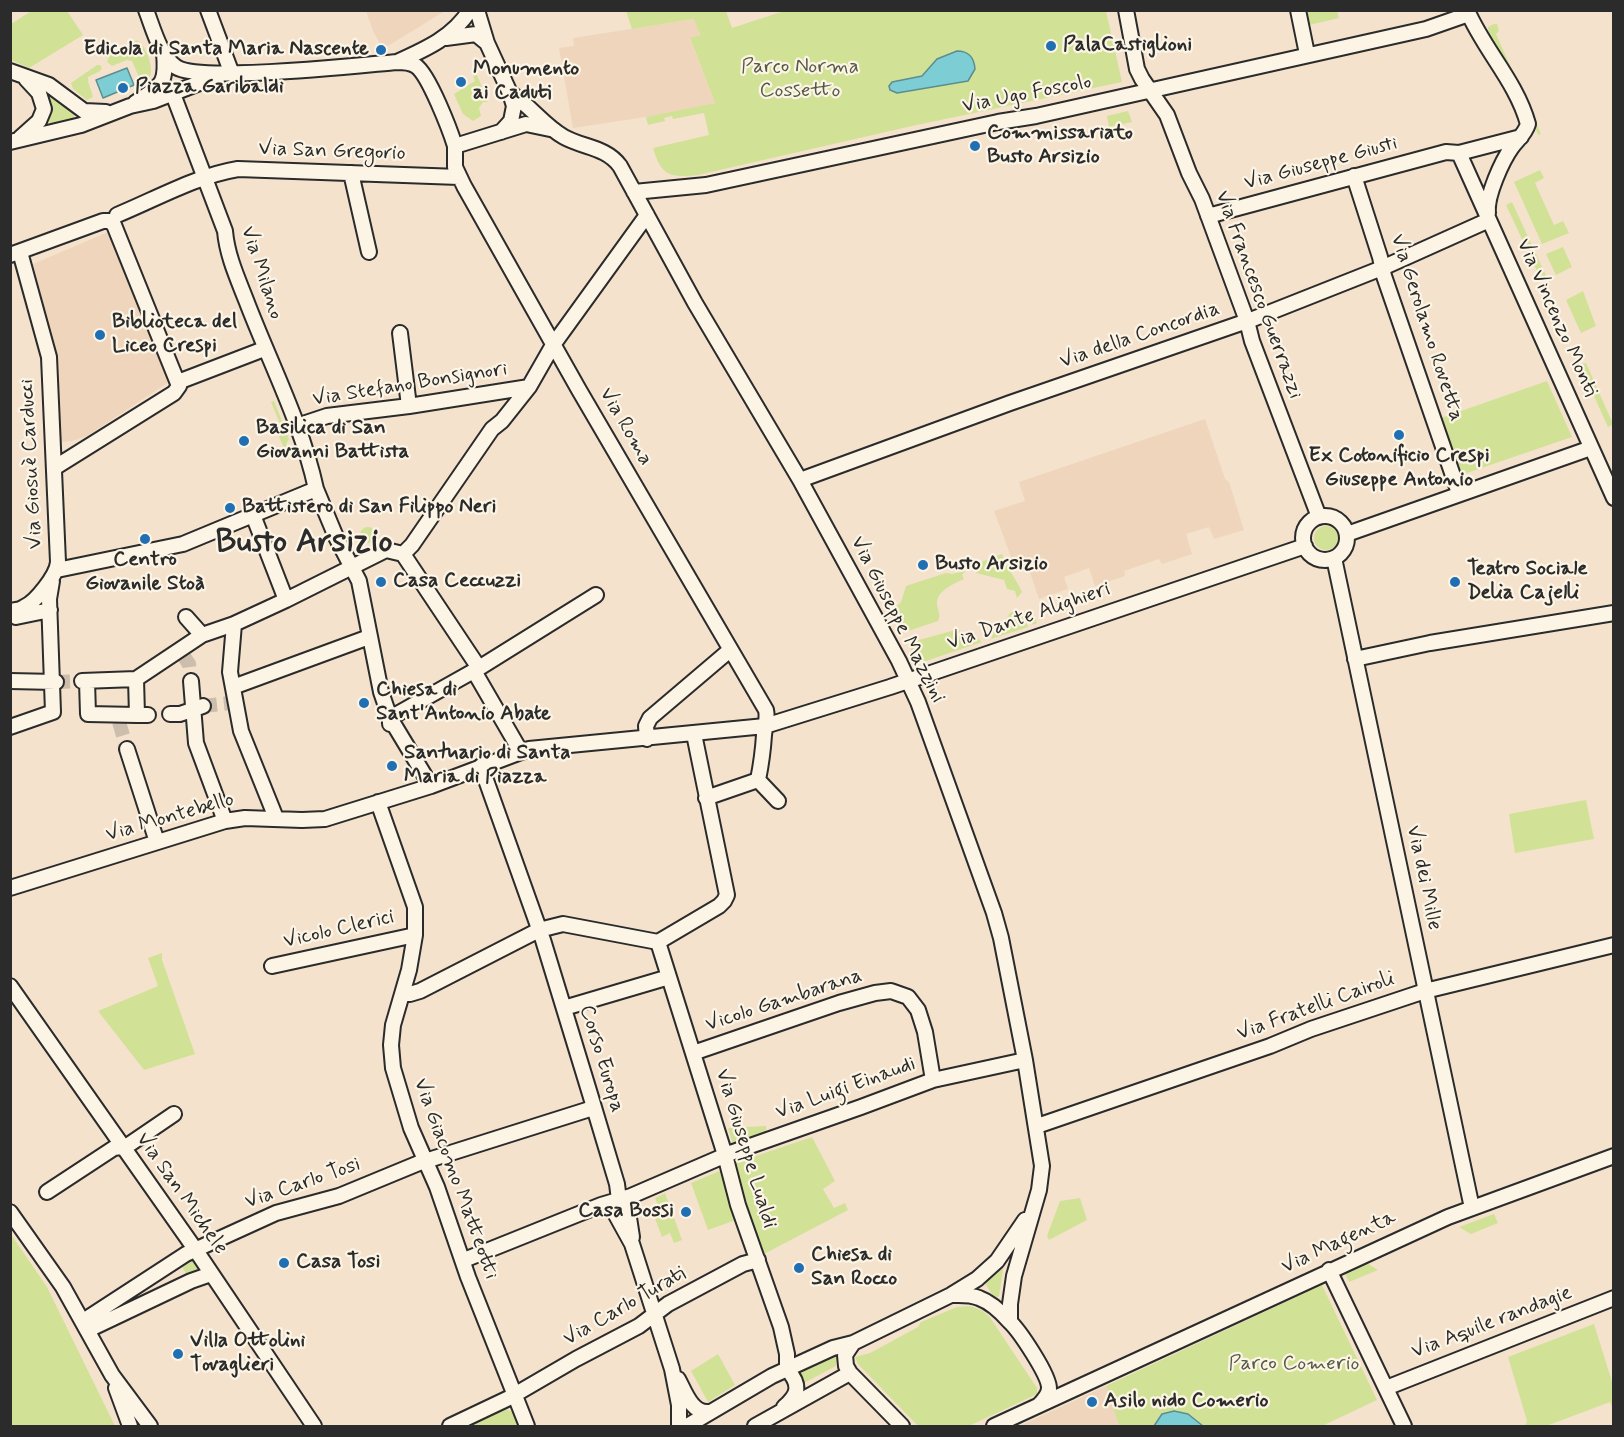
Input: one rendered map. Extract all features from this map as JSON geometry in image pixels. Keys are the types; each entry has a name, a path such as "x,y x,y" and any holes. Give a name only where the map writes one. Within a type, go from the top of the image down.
{"street":[{"path":"146,10 164,53 170,62 183,70 227,74 398,62 415,65 420,70 448,124 458,135 472,140"},
{"path":"208,10 227,74"},
{"path":"398,62 444,38 470,10"},
{"path":"477,10 487,43 514,106 511,121 501,132"},
{"name":"Via Francesco Guerrazzi","path":"1125,10 1137,69 1167,115 1208,216 1247,321 1252,341 1319,517"},
{"path":"1298,10 1307,54"},
{"path":"1468,12 1474,26 1510,80 1528,124 1508,154 1490,194 1487,208 1489,220"},
{"name":"Via Ugo Foscolo","path":"634,192 706,185 1150,91 1426,29 1468,12"},
{"path":"444,38 476,34 487,43"},
{"path":"427,83 425,67 430,47"},
{"path":"15,72 49,85 84,111 93,113 124,109 159,86 166,75 164,53"},
{"path":"15,72 30,81 39,93 44,109 39,121 15,140"},
{"path":"15,140 81,125 227,74"},
{"path":"510,93 529,106 554,130"},
{"name":"Via Milano","path":"173,94 225,231 226,249 264,349 297,426 311,465 316,489 336,537 356,574"},
{"name":"Via Roma","path":"448,124 455,146 454,162 459,177 553,345 766,710 764,749 758,780"},
{"path":"455,146 530,124 554,130"},
{"name":"Via Giuseppe Mazzini","path":"554,130 569,140 612,156 620,166 694,303 800,480 918,702 1001,938 1042,1156 1040,1190 1014,1276 1010,1322"},
{"name":"Via Giuseppe Giusti","path":"1208,216 1354,176 1521,136"},
{"name":"Via Vincenzo Monti","path":"1452,152 1489,220 1614,498"},
{"name":"Via San Gregorio","path":"15,254 103,221 116,220 205,178 238,169 459,177"},
{"path":"351,173 369,252"},
{"name":"Via Gerolamo Rovetta","path":"1354,176 1382,268 1459,493"},
{"path":"403,554 412,545 492,429 502,421 529,387 553,345 647,215"},
{"path":"116,220 178,385"},
{"name":"Via della Concordia","path":"800,480 1247,321 1382,268 1489,220"},
{"name":"Via Giosuè Carducci","path":"10,727 53,712 54,682 50,610 54,575 58,562 48,357 15,254"},
{"path":"400,333 409,406"},
{"path":"54,468 178,385 264,349"},
{"name":"Via Stefano Bonsignori","path":"297,426 327,416 529,387"},
{"path":"1347,534 1591,448"},
{"path":"10,611 25,607 32,602 54,575 183,544 316,489"},
{"path":"1328,516 1335,519 1343,525 1347,534 1344,548 1334,558 1323,560 1316,558 1305,546 1304,531 1319,517 1328,516"},
{"path":"248,517 284,602"},
{"name":"Via Dante Alighieri","path":"647,739 765,726 1305,546"},
{"path":"136,679 143,715 117,718 88,714 85,681 136,679 182,652 201,635 234,624 356,574 386,550 403,554 476,669 521,752"},
{"name":"Via dei Mille","path":"1334,558 1472,1208"},
{"path":"356,574 381,692 391,722 431,786"},
{"path":"391,722 596,595"},
{"path":"10,618 50,610"},
{"path":"1355,659 1430,643 1614,613"},
{"path":"186,617 201,635"},
{"path":"234,624 230,672 233,702 241,731 276,818"},
{"path":"233,687 369,637"},
{"path":"647,739 646,726 650,718 730,650"},
{"path":"10,681 54,682"},
{"path":"190,681 198,708 196,743 225,819"},
{"path":"170,714 198,708"},
{"path":"403,993 410,994 420,991 539,930 563,924 658,942 719,906 726,898 726,887 694,734"},
{"name":"Via Montebello","path":"10,888 225,819 320,819 431,786 521,752 647,739"},
{"path":"127,749 157,842"},
{"name":"Corso Europa","path":"481,766 539,930 617,1184 619,1200 616,1215 632,1244 672,1369 680,1412 679,1426"},
{"path":"706,798 758,780 778,801"},
{"name":"Via Giacomo Matteotti","path":"378,802 414,902 415,934 409,970 393,1025 391,1056 411,1128 426,1161 464,1260 468,1277 527,1426"},
{"name":"Vicolo Clerici","path":"272,966 415,934"},
{"name":"Via Giuseppe Lualdi","path":"658,942 725,1155 738,1205 784,1337 787,1369 795,1381 796,1394 775,1414"},
{"name":"Via Fratelli Cairoli","path":"1037,1126 1425,991 1614,945"},
{"path":"564,1008 669,977"},
{"name":"Via San Michele","path":"10,987 195,1249 314,1426"},
{"name":"Vicolo Gambarana","path":"693,1053 864,995 891,991 908,997 914,1003 921,1019 933,1080"},
{"name":"Via Luigi Einaudi","path":"464,1260 619,1200 725,1155 933,1080 1025,1060"},
{"name":"Via Carlo Tosi","path":"86,1326 195,1249 276,1213 339,1196 426,1161 594,1108"},
{"path":"47,1192 114,1148 127,1146 174,1114"},
{"name":"Via Magenta","path":"994,1426 1448,1217 1614,1156"},
{"name":"Via Giuseppe Mazzini","path":"687,1426 787,1369 833,1348 853,1343 951,1295 977,1279 998,1261 1033,1208"},
{"path":"10,1212 63,1287 86,1326 112,1375 130,1426"},
{"name":"Via Carlo Turati","path":"450,1426 515,1395 640,1325 668,1304 743,1264 758,1260"},
{"path":"1329,1270 1404,1426"},
{"path":"86,1326 211,1274"},
{"path":"951,1295 979,1298 1010,1322 1045,1374 1049,1390 1045,1399 1036,1407"},
{"name":"Via Aquile randagie","path":"1386,1388 1614,1298"},
{"path":"853,1343 845,1359 850,1373 902,1426"},
{"name":"Corso Europa","path":"672,1369 692,1404 699,1411 709,1413"},
{"path":"755,1426 850,1373"},
{"name":"Via Magenta","path":"1045,1374 1058,1384 1066,1386 1088,1383"},
{"path":"112,1375 150,1426"}],"shaded area":[{"path":"366,10 445,11 383,49 373,31"},
{"path":"695,19 700,36 690,39 715,103 665,114 573,128 559,48 574,46 573,38"},
{"path":"108,232 169,382 87,436 61,442 57,357 33,264"},
{"path":"1205,419 1244,530 1214,539 1209,527 1186,534 1192,554 1162,564 1159,559 1124,571 1125,576 1095,586 1089,568 1064,577 1068,589 1039,599 1026,561 1014,565 994,511 1025,501 1019,482"},
{"name":"Asilo nido Comerio","path":"1106,1386 1119,1426 1020,1426"}],"green space":[{"path":"33,10 67,11 83,35 29,68 11,60 11,24"},
{"name":"Parco Norma Cossetto","path":"787,10 1106,11 1122,82 912,126 698,175 680,176 663,170 653,148 709,135 704,113 673,119 672,116 664,118 665,121 648,125 646,117 715,103 690,38 700,35 694,19 632,29 626,11 726,11 732,28"},
{"path":"1306,11 1337,11 1339,18 1309,25"},
{"path":"1497,24 1499,31 1496,34 1541,134 1538,135 1511,73 1493,45 1488,27"},
{"path":"137,40 150,62 150,77 144,80 139,77 132,61 127,60 112,66 107,62 110,55"},
{"path":"97,65 102,68 88,77 93,97 87,100 73,89 71,83"},
{"path":"477,75 488,102 483,102 479,108 481,116 473,121 463,114 454,94 475,81 473,76"},
{"path":"51,96 68,106 73,112 73,119 52,124 47,121"},
{"path":"1128,111 1132,122 1109,127 1107,116"},
{"path":"1540,170 1544,178 1535,183 1554,225 1563,221 1569,233 1542,244 1514,182"},
{"path":"1512,202 1547,278 1536,283 1537,271 1506,205"},
{"path":"1563,247 1572,267 1556,275 1546,254"},
{"path":"1583,291 1596,326 1581,333 1566,300"},
{"path":"1586,363 1613,424 1608,427 1580,365"},
{"path":"1547,381 1572,437 1461,475 1441,418"},
{"path":"274,401 289,439 286,444 291,455 288,458 278,434 283,431 271,402"},
{"path":"1326,526 1335,529 1338,538 1335,547 1326,550 1317,547 1314,538 1317,529"},
{"path":"368,527 374,529 376,535 374,541 368,543 362,541 360,535 362,529"},
{"path":"1002,554 1022,592 1017,598 1015,591 1007,589 1004,580 976,573 978,568 976,564"},
{"path":"965,571 962,575 964,579 948,587 938,597 938,621 902,633 890,613 901,602 906,586 946,573"},
{"path":"1016,611 1033,613 1037,623 1033,625 1030,619 1026,621 1028,627 991,639 992,628 1002,627 1010,613"},
{"path":"959,629 964,637 974,632 982,642 923,662 915,658 908,643"},
{"path":"1586,800 1594,839 1515,853 1509,814"},
{"path":"162,953 162,960 195,1054 144,1070 98,1011 158,986 148,958"},
{"path":"766,1126 766,1132 733,1144 728,1128"},
{"path":"812,1137 835,1181 823,1189 834,1208 845,1203 848,1210 764,1254 743,1199 735,1163"},
{"path":"722,1170 736,1220 708,1230 691,1183"},
{"path":"665,1193 682,1240 674,1243 670,1233 662,1237 653,1213 660,1210 655,1198"},
{"path":"1080,1198 1087,1220 1049,1240 1047,1236 1060,1201"},
{"path":"1494,1214 1498,1223 1471,1234 1459,1227"},
{"path":"10,1233 47,1287 115,1426 11,1426"},
{"path":"192,1259 199,1270 187,1275 181,1265"},
{"path":"1367,1263 1378,1270 1349,1282 1344,1272"},
{"path":"1002,1267 999,1296 995,1299 986,1281"},
{"name":"Parco Comerio","path":"1322,1285 1377,1400 1322,1426 1119,1426 1106,1386"},
{"path":"970,1306 989,1316 1037,1388 1037,1394 969,1426 918,1426 858,1364 855,1357 870,1353 918,1327 921,1322 957,1307"},
{"path":"1594,1324 1613,1385 1613,1409 1610,1402 1546,1426 1525,1426 1527,1421 1508,1357"},
{"path":"838,1352 836,1366 804,1383 798,1372"},
{"path":"718,1354 735,1385 708,1402 691,1371"},
{"path":"505,1409 513,1412 518,1426 470,1426"}],"water":[{"path":"957,51 968,54 973,61 975,69 968,81 897,93 890,90 889,86 892,82 922,76 937,59"},
{"path":"127,68 134,85 103,98 96,80"},
{"path":"1174,1411 1188,1414 1203,1426 1154,1426 1162,1414"}],"tunnel":[{"path":"183,655 189,664 191,681"},
{"path":"56,682 82,681"},
{"path":"203,706 230,703"},
{"path":"119,722 127,749"}],"place":[{"name":"PalaCastiglioni","path":"1051,46"},
{"name":"Edicola di Santa Maria Nascente","path":"381,50"},
{"name":"Monumento ai Caduti","path":"461,82"},
{"name":"Piazza Garibaldi","path":"123,88"},
{"name":"Commissariato Busto Arsizio","path":"975,146"},
{"name":"Biblioteca del Liceo Crespi","path":"100,335"},
{"name":"Ex Cotonificio Crespi Giuseppe Antonio","path":"1399,435"},
{"name":"Basilica di San Giovanni Battista","path":"244,441"},
{"name":"Battistero di San Filippo Neri","path":"230,508"},
{"name":"Centro Giovanile Stoà","path":"145,539"},
{"name":"Busto Arsizio","path":"923,565"},
{"name":"Casa Ceccuzzi","path":"381,582"},
{"name":"Teatro Sociale Delia Cajelli","path":"1455,582"},
{"name":"Chiesa di Sant'Antonio Abate","path":"364,703"},
{"name":"Santuario di Santa Maria di Piazza","path":"392,766"},
{"name":"Casa Bossi","path":"686,1212"},
{"name":"Casa Tosi","path":"284,1263"},
{"name":"Chiesa di San Rocco","path":"799,1268"},
{"name":"Villa Ottolini Tovaglieri","path":"178,1354"},
{"name":"Asilo nido Comerio","path":"1092,1402"}],"district":[{"name":"Busto Arsizio","path":"304,544"}]}
